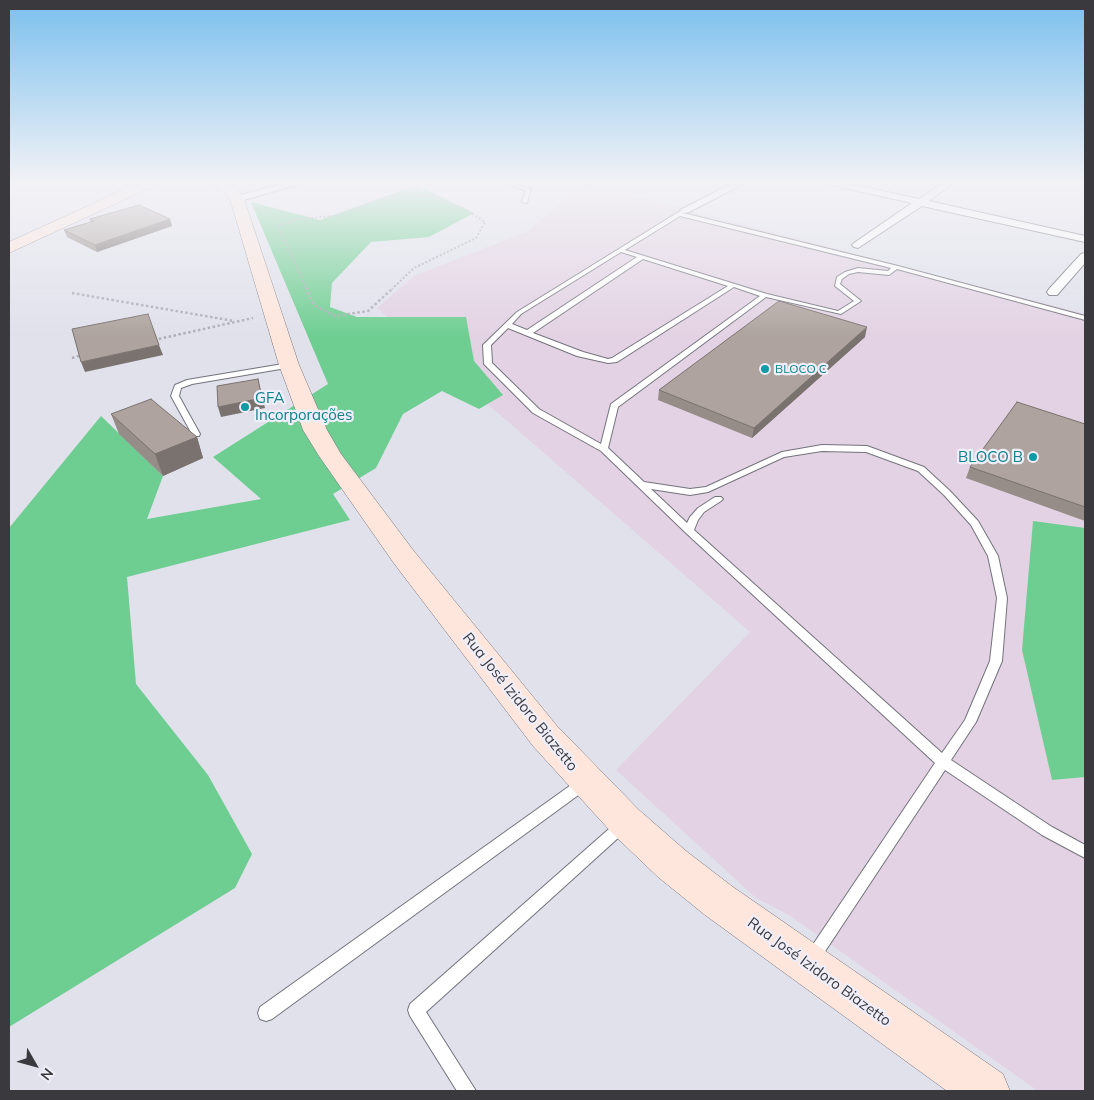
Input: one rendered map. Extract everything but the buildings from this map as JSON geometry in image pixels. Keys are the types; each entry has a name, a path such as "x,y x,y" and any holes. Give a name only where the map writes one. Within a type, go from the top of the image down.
{"street":[{"path":"9,248 38,234"},
{"name":"Rua José Izidoro Biazetto","path":"248,234 289,365 315,430 348,480 499,679 586,782 672,864 719,901 986,1091"},
{"path":"858,245 874,234"},
{"path":"1064,234 1085,239"},
{"path":"1053,292 1085,256"}],"lane":[{"path":"646,234 519,313 486,344 488,364 536,411 604,449 689,531 943,762 1046,831 1085,852"},
{"path":"769,234 1085,318"},
{"path":"620,250 765,295 839,313 858,301 837,285 839,278 847,273 858,270 889,272 896,267"},
{"path":"528,332 642,257"},
{"path":"507,325 580,354 603,360 614,360 733,285"},
{"path":"604,449 614,406 765,295"},
{"path":"196,434 175,396 178,387 190,382 289,365"},
{"path":"643,485 690,492 708,490 782,455 822,448 867,449 921,469 975,523 993,556 1002,598 996,661 970,722 823,940 809,965"},
{"path":"689,531 693,519 701,510 718,499"},
{"path":"266,1012 586,782"},
{"path":"467,1091 417,1014 418,1007 626,822"}],"path":[{"path":"282,234 314,306 335,316 368,310 414,268 476,238 478,234"},
{"path":"72,294 237,322"},
{"path":"150,341 273,314"},
{"path":"72,358 91,353"}],"shaded area":[{"path":"520,234 780,234 1085,314 1085,1091 1038,1091 789,915 756,898 616,770 750,632 377,308 414,276"}],"green space":[{"path":"265,234 434,234 429,237 371,242 332,283 330,307 357,317 466,317 474,361 503,395 479,409 442,391 403,414 376,468 333,494 350,520 127,577 136,684 208,775 252,854 235,888 9,1027 9,528 101,416 163,476 147,519 261,499 213,457 328,384"},
{"path":"1033,521 1085,528 1085,777 1052,780 1022,650"}],"place":[{"name":"BLOCO C","path":"765,369"},
{"name":"GFA Incorporações","path":"245,407"},
{"name":"BLOCO B","path":"1033,457"}]}
